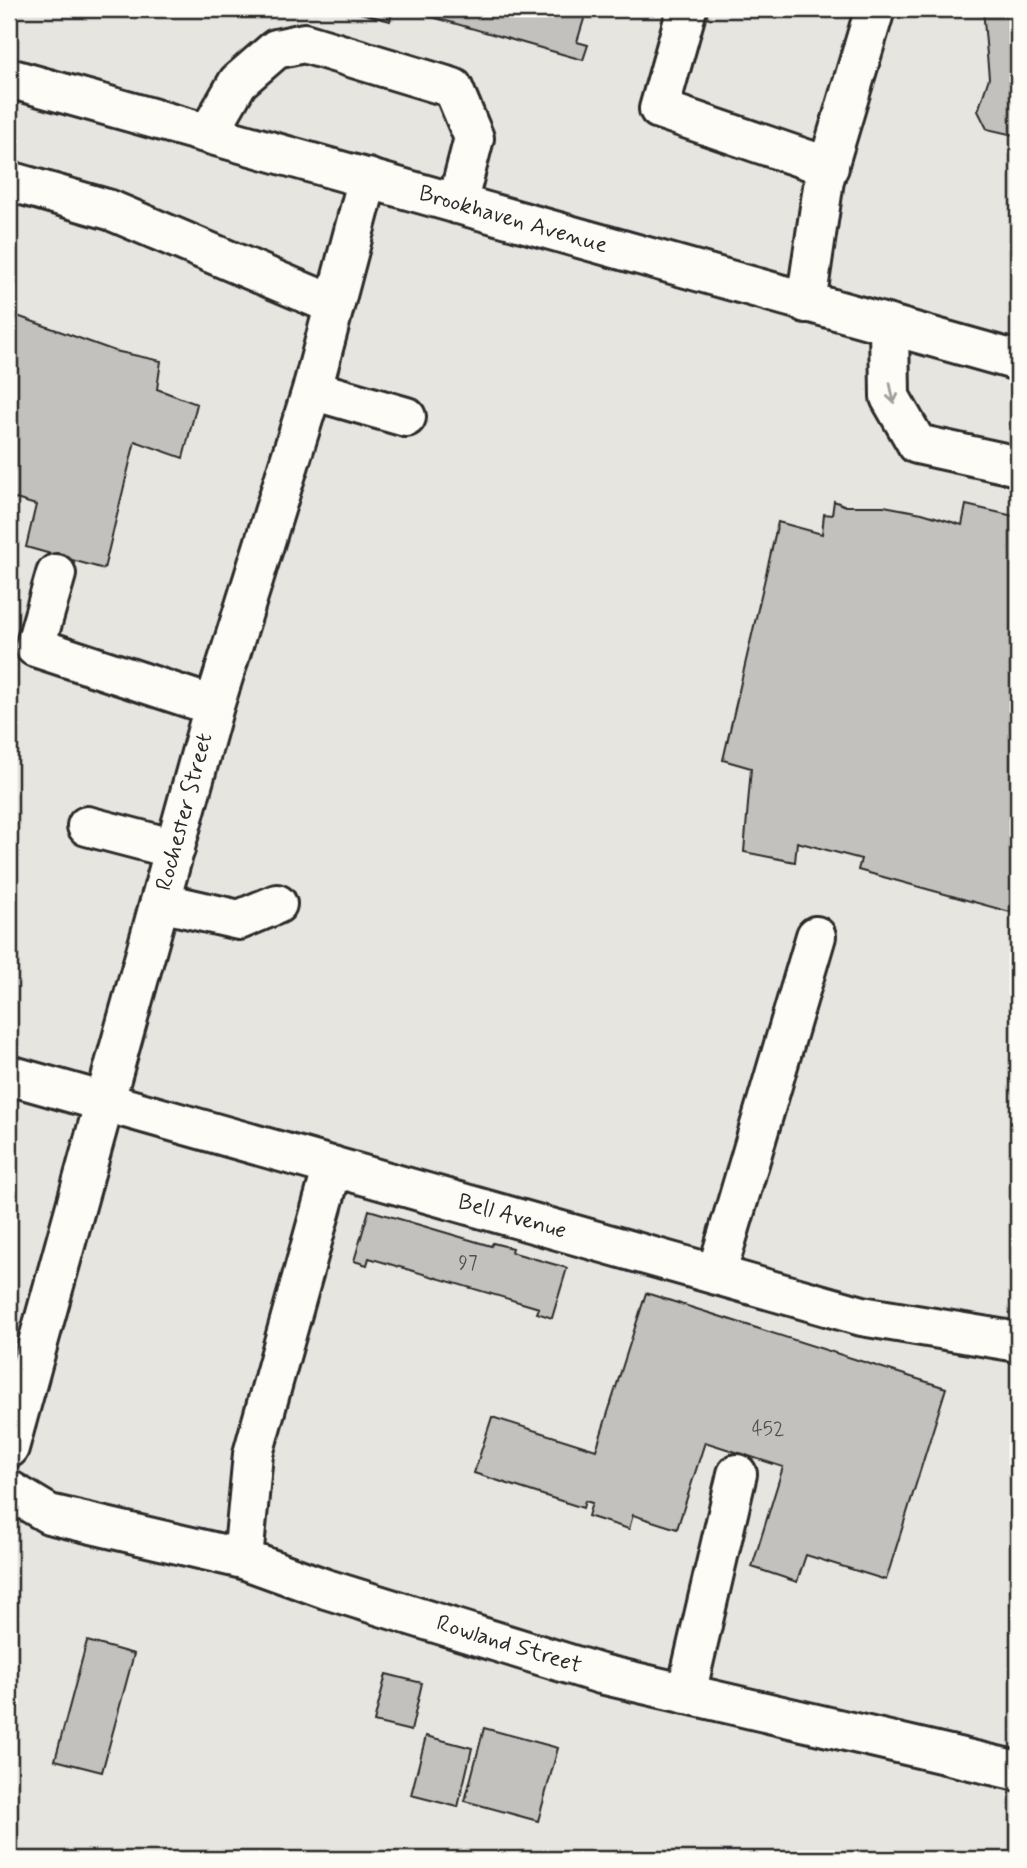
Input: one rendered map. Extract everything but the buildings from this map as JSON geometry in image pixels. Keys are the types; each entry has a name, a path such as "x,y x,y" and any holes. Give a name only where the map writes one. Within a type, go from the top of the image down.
{"street":[{"path":"687,9 659,109 828,167"},
{"path":"806,303 828,167 875,9"},
{"path":"208,134 238,82 276,49 304,43 453,88 474,138 457,204"},
{"name":"Brookhaven Avenue","path":"9,78 1018,362"},
{"name":"Rochester Street","path":"9,1448 214,706 312,390 368,178"},
{"path":"9,181 110,210 334,305"},
{"path":"889,325 890,397 917,444 1018,466"},
{"path":"312,390 406,417"},
{"path":"56,574 35,647 214,706"},
{"path":"87,826 175,849"},
{"path":"160,902 239,920 277,904"},
{"path":"716,1275 816,936"},
{"name":"Bell Avenue","path":"9,1075 862,1316 1018,1342"},
{"path":"243,1559 253,1454 333,1166"},
{"path":"687,1694 737,1474"},
{"name":"Rowland Street","path":"9,1490 49,1514 243,1559 326,1589 601,1674 1018,1771"}],"shaded area":[{"path":"9,9 1018,9 1018,1859 9,1859"}]}
